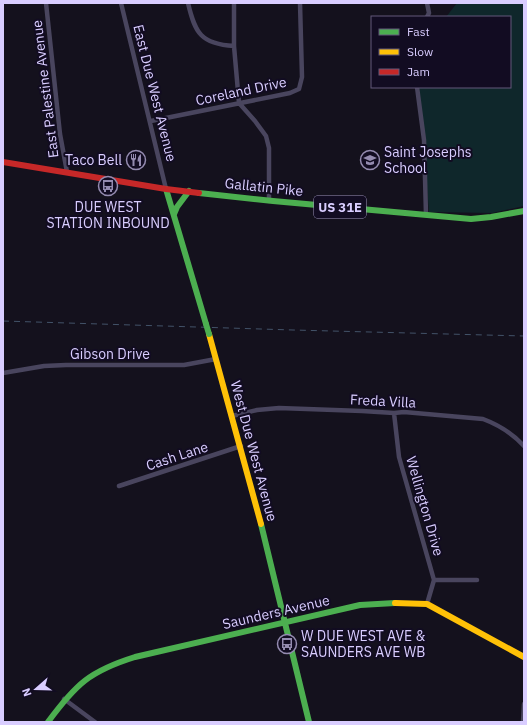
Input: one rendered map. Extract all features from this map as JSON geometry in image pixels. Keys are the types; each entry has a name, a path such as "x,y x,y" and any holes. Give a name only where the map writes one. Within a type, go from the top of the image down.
{"main road":[{"name":"Gallatin Pike","path":"3,162 166,189 269,201 471,219 524,211"},
{"name":"West Due West Avenue","path":"166,189 241,446 286,622 309,722"},
{"path":"174,214 177,206 189,191"},
{"name":"Saunders Avenue","path":"48,722 64,699 78,684 96,672 112,664 135,657 360,605 393,603 427,604 524,657"}],"street":[{"name":"East Palestine Avenue","path":"46,3 60,130 67,172"},
{"name":"East Due West Avenue","path":"121,3 151,121 166,189"},
{"path":"188,3 192,20 197,32 205,39 234,46"},
{"path":"234,3 234,46 239,104 255,121 266,136 269,148 269,201"},
{"name":"Coreland Drive","path":"151,121 239,104 298,89 302,77 300,3"},
{"path":"427,3 429,13 428,16"},
{"path":"417,88 424,140 426,215"},
{"name":"Gibson Drive","path":"3,373 44,366 184,365 216,359"},
{"name":"Freda Villa","path":"232,416 257,410 279,408 394,413 404,412 483,419 508,431 524,446"},
{"name":"Wellington Drive","path":"394,413 399,457 434,580"},
{"name":"Cash Lane","path":"119,486 241,446"},
{"path":"427,604 434,580 477,580"},
{"path":"64,699 95,722"},
{"path":"523,722 524,704"}],"green space":[{"path":"457,3 524,3 524,206 492,213 429,212 419,88 511,88 511,16 447,16"}],"railway":[{"path":"3,321 524,336"}],"traffic: fast":[{"path":"166,189 206,324"},
{"path":"174,214 177,207 189,191"},
{"path":"199,193 471,219 524,211"},
{"path":"206,324 209,334"},
{"path":"261,524 309,722"},
{"path":"48,722 67,698 85,680 119,662 360,605 395,603"}],"traffic: slow":[{"path":"209,334 261,524"},
{"path":"395,603 427,604 524,657"}],"traffic: jam":[{"path":"3,162 166,189 199,193"}],"place":[{"name":"Taco Bell","path":"136,160"},
{"name":"Saint Josephs School","path":"370,160"},
{"name":"DUE WEST STATION INBOUND","path":"108,186"},
{"name":"W DUE WEST AVE & SAUNDERS AVE WB","path":"287,644"}]}
